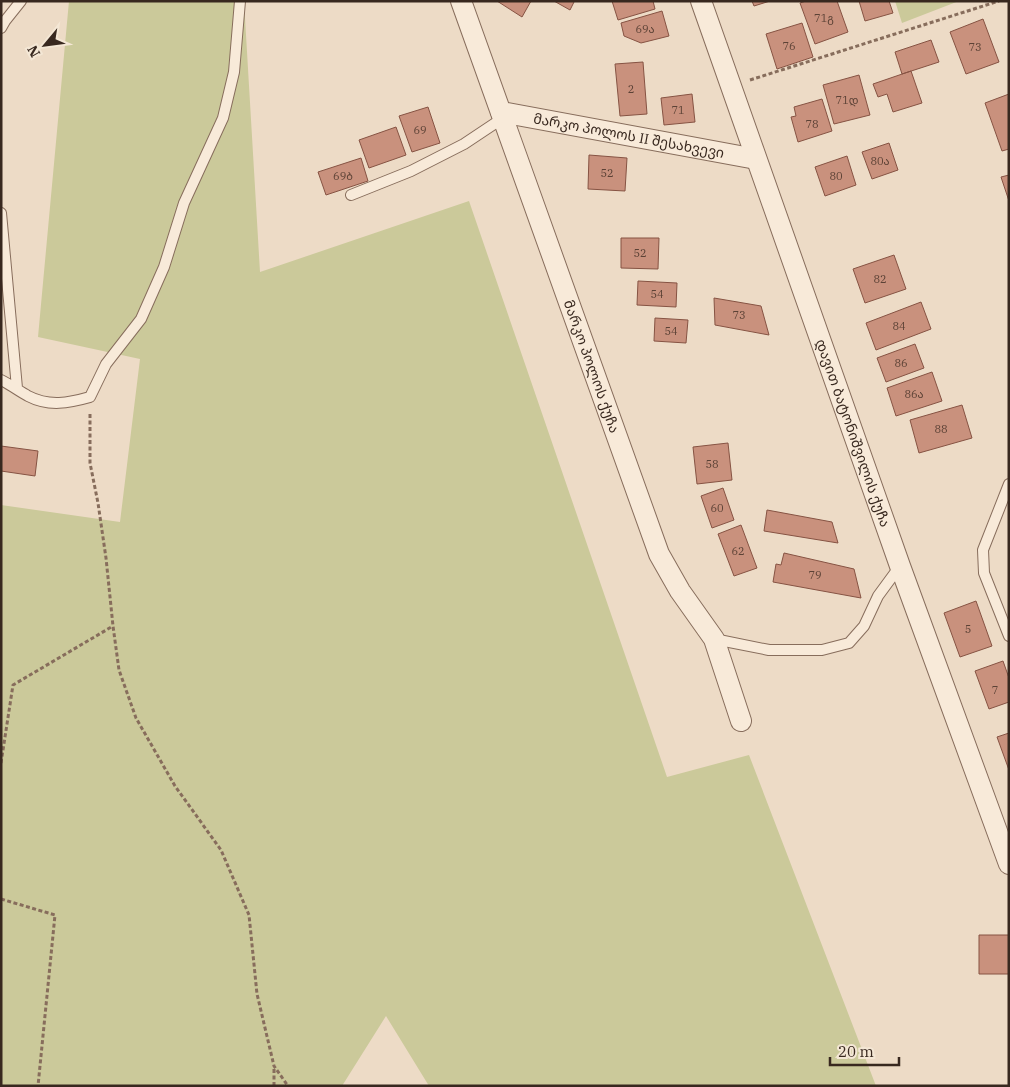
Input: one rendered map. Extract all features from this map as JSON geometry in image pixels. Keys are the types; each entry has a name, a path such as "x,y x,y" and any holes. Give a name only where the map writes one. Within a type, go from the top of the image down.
{"street":[{"name":"მარკო პოლოს ქუჩა","path":"461,1 659,554 680,591 714,639 741,721"},
{"name":"დავით ბატონიშვილის ქუჩა","path":"701,1 900,566 1009,864"},
{"name":"მარკო პოლოს II შესახვევი","path":"502,115 756,159"}],"lane":[{"path":"1,28 21,1"},
{"path":"1,380 28,396 49,404 68,403 90,398 106,364 141,320 164,267 184,203 223,118 234,72 240,1"},
{"path":"351,195 418,167 464,144 502,115"},
{"path":"1,213 17,388"},
{"path":"1009,484 983,550 984,573 1009,636"},
{"path":"714,639 768,650 822,650 849,643 864,626 878,596 900,566"}],"path":[{"path":"730,86 999,1"},
{"path":"90,398 90,463 105,549 119,670 136,718 175,786 221,850 249,915 257,994 274,1066 274,1086"},
{"path":"1,763 13,685 113,626"},
{"path":"1,899 55,916 38,1086"},
{"path":"274,1066 288,1086"}],"shaded area":[{"path":"69,1 244,1 260,272 469,201 667,777 749,755 876,1086 429,1086 386,1016 342,1086 1,1086 1,505 120,522 140,359 38,337"},
{"path":"895,1 959,1 902,23"}],"building":[{"path":"497,1 531,1 522,17"},
{"path":"554,1 573,1 574,2 570,10"},
{"path":"612,1 653,1 655,9 618,20"},
{"path":"752,1 770,1 754,6"},
{"path":"806,1 837,1 848,32 815,44 800,3"},
{"path":"859,1 889,1 893,13 865,21"},
{"path":"662,11 669,36 641,43 624,36 621,23"},
{"path":"983,19 999,62 966,74 950,32"},
{"path":"802,23 813,57 777,69 766,34"},
{"path":"931,40 939,62 902,74 895,52"},
{"path":"643,62 647,114 620,116 615,64"},
{"path":"911,71 922,103 893,112 887,94 878,97 873,84"},
{"path":"859,75 870,115 834,124 823,85"},
{"path":"692,94 695,122 664,125 661,98"},
{"path":"1009,94 1009,149 1002,151 985,103"},
{"path":"822,99 832,131 798,142 791,117 796,116 794,107"},
{"path":"428,107 440,143 412,152 399,116"},
{"path":"396,127 406,155 369,168 359,140"},
{"path":"889,143 898,170 872,179 862,152"},
{"path":"589,155 627,158 625,191 588,189"},
{"path":"847,156 856,185 825,196 815,167"},
{"path":"361,158 368,181 326,195 318,172"},
{"path":"1009,175 1009,201 1001,177"},
{"path":"621,238 659,238 658,269 621,268"},
{"path":"894,255 906,289 865,303 853,269"},
{"path":"638,281 677,283 676,307 637,305"},
{"path":"714,298 761,306 769,335 715,325"},
{"path":"921,302 931,329 876,350 866,323"},
{"path":"655,318 688,320 686,343 654,341"},
{"path":"915,344 924,368 886,382 877,358"},
{"path":"932,372 942,401 896,416 887,388"},
{"path":"962,405 972,438 919,453 910,420"},
{"path":"728,443 732,480 697,484 693,447"},
{"path":"1,446 38,451 35,476 1,471"},
{"path":"723,488 734,520 712,528 701,496"},
{"path":"767,510 832,522 838,543 764,531"},
{"path":"741,525 757,568 734,576 718,534"},
{"path":"784,553 854,569 861,598 773,582 776,564 781,565"},
{"path":"976,601 992,646 960,657 944,613"},
{"path":"1003,661 1009,678 1009,702 989,709 975,671"},
{"path":"1009,733 1009,770 997,737"},
{"path":"979,935 1009,935 1009,974 979,974"}]}
